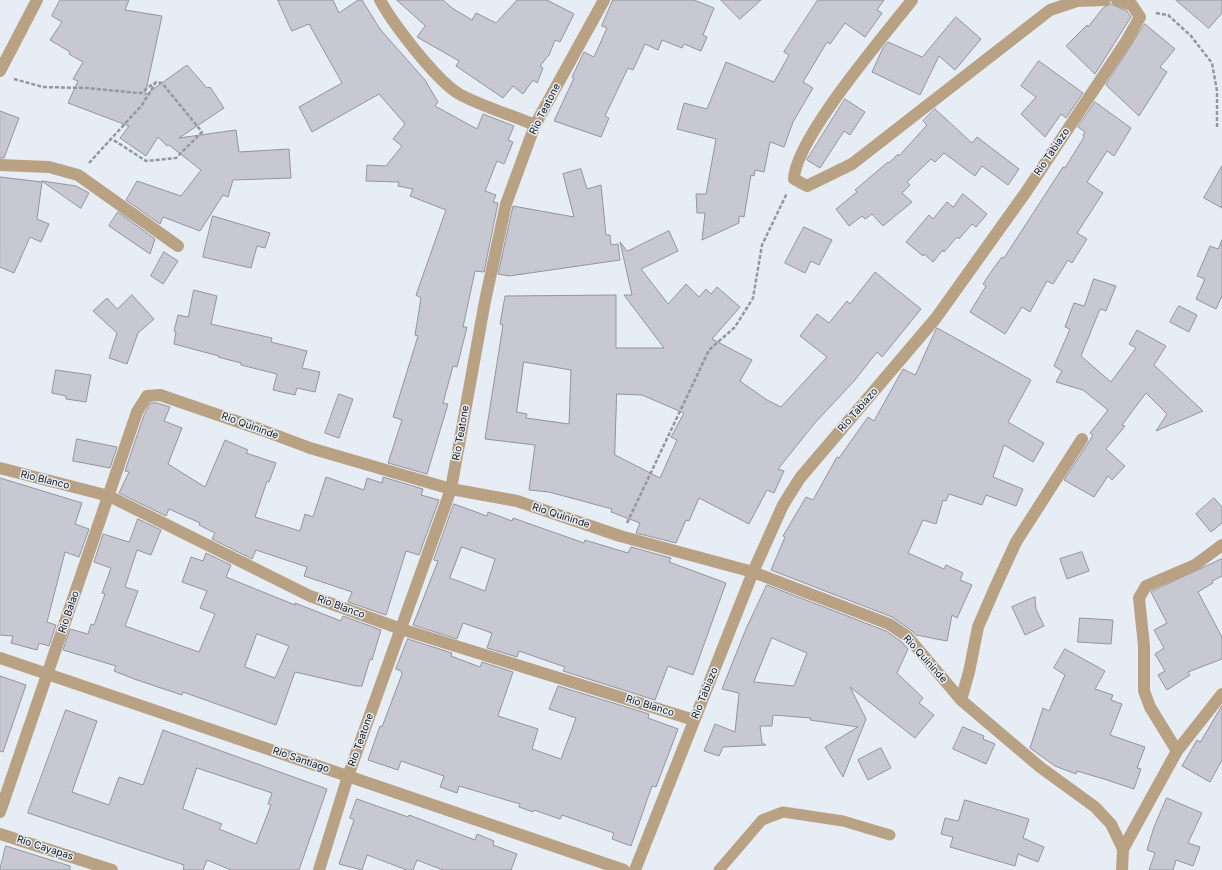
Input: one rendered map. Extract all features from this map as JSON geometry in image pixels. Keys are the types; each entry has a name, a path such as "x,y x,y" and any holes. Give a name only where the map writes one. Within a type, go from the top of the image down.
{"street":[{"path":"4,74 37,0"},
{"path":"380,0 422,58 442,80 460,95 535,125"},
{"name":"Rio Teatone","path":"319,870 348,776 451,489 485,301 506,204 535,125 604,0"},
{"path":"912,0 840,94 814,131 794,168 794,179 807,186 852,164 1050,10 1077,1 1105,0"},
{"path":"1117,0 1132,5 1140,17"},
{"name":"Rio Tabiazo","path":"636,870 753,572 783,505 800,478 936,318 1026,192 1127,40 1140,17"},
{"path":"0,164 49,167 78,175 178,246"},
{"name":"Rio Quininde","path":"137,412 147,396 160,395 310,448 451,489 517,501 620,536 753,572 890,624 907,636 961,700 1040,767 1095,807 1111,824 1123,849 1122,870"},
{"name":"Rio Balao","path":"0,812 137,412"},
{"path":"961,700 969,672 978,627 1016,542 1082,439"},
{"name":"Rio Blanco","path":"0,468 109,496 310,596 401,629 694,720"},
{"path":"1177,751 1150,708 1144,691 1144,646 1139,598 1146,586 1195,565 1222,545"},
{"name":"Rio Santiago","path":"0,658 624,870"},
{"path":"1123,849 1177,751 1222,694"},
{"name":"Rio Cayapas","path":"0,834 112,870"}],"lane":[{"path":"723,869 762,820 783,812 843,821 890,835"}],"path":[{"path":"1140,17 1147,11 1168,15 1191,36 1212,63 1217,91 1217,128"},
{"path":"4,74 43,87 87,88 138,93 141,93 156,82 162,82 202,132 176,158 146,161 112,139"},
{"path":"78,175 142,105 156,82"},
{"path":"620,536 709,350 735,326 753,298 762,245 794,179"}],"building":[{"path":"60,0 129,0 125,10 162,16 145,95 187,65 207,88 210,87 224,108 179,138 236,130 239,152 289,149 291,178 233,180 228,197 223,195 200,231 163,217 160,224 126,200 137,181 181,196 201,170 169,145 167,146 158,137 146,156 120,138 129,126 68,103 78,81 73,79 83,62 50,40 62,22 52,16"},
{"path":"278,0 333,0 339,13 358,0 362,0 380,29 379,28 425,80 438,102 435,106 477,129 483,114 514,126 508,140 513,142 504,164 497,161 485,191 496,195 493,202 498,203 484,272 475,271 463,327 467,327 457,367 453,366 443,403 448,404 427,474 388,463 402,420 393,417 418,336 415,335 421,298 416,295 446,210 410,196 413,189 398,186 399,182 366,181 367,165 386,166 402,146 393,139 405,124 379,94 312,132 299,107 342,83 309,24 292,31"},
{"path":"397,0 443,0 452,8 472,20 476,13 496,23 517,0 547,0 574,14 560,42 555,40 549,55 540,66 543,68 537,83 533,80 523,94 513,86 503,98 456,66 459,61 417,37 425,26"},
{"path":"613,0 694,0 714,8 703,35 707,37 701,51 684,44 682,48 662,40 658,50 645,44 633,70 628,68 605,116 609,118 601,137 554,121 584,52 594,57 607,28 602,26"},
{"path":"721,0 761,0 740,19"},
{"path":"818,0 884,0 877,10 882,13 865,37 845,23 830,44 827,42 803,82 813,88 793,122 784,147 770,142 764,172 755,170 754,176 751,175 744,217 739,216 739,223 702,240 705,213 697,213 696,194 706,194 716,139 677,129 684,103 707,109 726,62 774,82 789,55 784,52"},
{"path":"1176,0 1222,0 1222,13 1209,28"},
{"path":"1111,4 1127,11 1131,17 1095,74 1066,46 1087,25 1088,27 1103,8"},
{"path":"956,17 981,39 955,70 939,56 920,95 872,72 883,48 888,42 922,57"},
{"path":"1145,24 1175,49 1160,67 1167,72 1139,116 1106,85"},
{"path":"1039,61 1083,93 1066,118 1061,114 1045,137 1021,114 1036,97 1021,86"},
{"path":"845,99 865,112 850,135 844,131 820,168 807,160"},
{"path":"1095,102 1131,128 1114,156 1107,151 1087,182 1103,193 1077,233 1087,239 1072,263 1068,260 1053,284 1047,281 1030,312 1022,307 1005,334 970,312 986,286 983,284 1002,257 1004,258 1063,167 1065,168 1084,137 1085,132 1078,127"},
{"path":"935,109 972,143 977,137 1019,169 1008,185 982,166 975,176 944,153 935,162 931,159 907,182 910,185 902,193 912,202 883,226 872,214 865,219 862,216 849,226 836,209 857,192 855,190 888,162 889,163 898,154 899,156 927,125 923,121"},
{"path":"0,111 19,118 4,158 0,158"},
{"path":"1222,166 1222,208 1204,198"},
{"path":"581,169 587,189 601,185 606,235 610,235 611,245 618,244 620,260 509,276 498,274 513,206 574,217 563,174"},
{"path":"0,177 42,182 37,219 49,224 41,242 30,237 14,273 0,267"},
{"path":"42,181 76,186 89,193 81,208"},
{"path":"963,194 987,214 976,227 972,224 959,239 957,237 933,262 906,242 929,215 933,219 947,202 953,207"},
{"path":"118,212 155,239 150,254 109,226"},
{"path":"213,216 270,233 265,248 257,246 251,268 203,257"},
{"path":"804,227 832,240 819,265 811,261 805,273 785,263"},
{"path":"669,231 678,251 641,269 668,304 686,284 699,297 706,289 711,294 717,287 740,307 712,339 752,360 740,381 767,400 781,407 827,357 800,336 817,314 829,323 847,301 850,304 875,272 921,309 882,357 877,352 855,380 814,424 778,469 784,471 774,493 767,490 749,524 699,498 689,521 686,520 676,543 636,533 640,523 611,512 612,509 549,492 529,490 535,445 485,439 503,325 500,324 505,296 616,295 616,348 664,348 624,295 632,295 620,242 627,251","holes":["524,362 571,370 569,424 526,418 527,414 517,412","617,394 642,395 684,413 671,437 677,440 660,478 615,455"]},
{"path":"1222,240 1222,296 1216,309 1196,299 1205,279 1197,276 1210,246 1218,249"},
{"path":"164,252 178,261 163,284 151,276"},
{"path":"1094,279 1116,286 1106,311 1100,309 1081,356 1111,382 1136,348 1129,344 1137,330 1166,346 1154,365 1203,411 1156,431 1167,414 1146,393 1122,425 1125,426 1106,449 1125,466 1112,480 1108,476 1094,497 1064,480 1093,435 1090,433 1108,410 1083,390 1056,382 1062,371 1054,366 1070,329 1065,327 1074,303 1084,306"},
{"path":"194,290 217,296 211,324 272,338 271,342 307,351 302,368 320,372 315,392 297,388 295,395 273,390 277,374 241,365 241,363 218,357 219,356 174,344 176,332 174,331 178,315 188,317"},
{"path":"132,295 154,319 138,333 127,364 109,358 117,333 93,311 107,298 117,309"},
{"path":"1179,306 1197,315 1189,332 1170,322"},
{"path":"937,328 1031,380 1008,422 1044,443 1033,462 1004,445 993,477 1023,489 1016,506 986,495 982,505 949,494 946,501 943,500 936,524 923,520 908,553 944,569 946,565 963,573 960,580 972,585 957,618 952,615 947,641 916,635 892,617 771,570 785,537 783,536 806,497 813,500 837,457 839,458 868,417 874,421 903,369 915,375"},
{"path":"56,370 91,375 86,402 66,399 66,396 52,393"},
{"path":"339,394 353,399 339,438 325,433"},
{"path":"151,403 157,403 170,407 164,421 182,428 168,464 205,487 225,440 248,450 246,453 276,463 269,482 267,481 255,517 300,531 305,514 313,517 326,477 364,490 367,478 382,483 383,477 423,489 421,495 439,500 419,555 406,551 386,615 348,602 352,592 304,576 307,567 256,550 252,559 212,539 215,533 199,525 200,523 169,509 166,516 119,493 129,472 125,471 144,415"},
{"path":"77,439 117,447 110,468 73,461"},
{"path":"0,478 82,503 75,524 89,529 79,557 65,552 47,622 56,625 49,646 39,643 37,650 11,643 13,636 0,635"},
{"path":"1214,498 1222,507 1222,523 1211,532 1196,514"},
{"path":"454,504 487,516 488,512 512,521 513,518 584,543 585,540 628,553 631,547 671,558 669,562 726,583 693,675 668,666 655,700 563,671 565,667 519,651 517,657 487,648 492,633 463,623 457,639 413,625 438,561 434,560","holes":["462,547 495,559 485,591 450,578"]},
{"path":"138,519 161,530 151,555 137,550 125,587 138,591 125,626 199,652 215,614 200,608 207,591 182,582 191,557 203,561 206,553 231,565 226,577 295,605 295,603 341,621 343,616 381,630 362,686 356,686 295,672 276,725 183,692 182,695 137,680 114,671 116,666 63,650 70,629 88,634 91,624 94,625 105,594 102,593 111,568 94,562 103,534 129,542","holes":["257,634 289,646 275,678 245,667"]},
{"path":"1082,552 1089,571 1067,579 1060,559"},
{"path":"1222,559 1222,576 1212,581 1213,583 1198,592 1222,637 1222,659 1188,672 1190,675 1167,690 1158,675 1165,671 1155,654 1164,648 1154,630 1167,623 1151,592"},
{"path":"767,585 886,631 902,642 908,649 897,673 923,698 919,703 934,715 915,738 850,687 866,719 843,777 825,747 858,727 810,720 811,718 773,715 772,726 760,726 762,743 766,745 723,747 719,756 704,751 715,724 735,732 739,693 722,689 746,629","holes":["772,638 807,653 794,686 754,682"]},
{"path":"1035,597 1036,609 1044,626 1025,635 1012,607"},
{"path":"1080,618 1113,620 1111,644 1078,642"},
{"path":"408,639 452,653 451,656 480,667 482,662 513,672 498,716 538,729 532,749 561,759 576,718 549,709 558,686 649,714 648,718 678,729 656,787 652,786 631,846 612,839 614,833 562,815 560,819 534,810 533,812 519,807 520,804 459,786 457,793 440,787 444,776 401,761 398,770 368,760 380,726 382,727 402,674 401,671 396,669"},
{"path":"1065,649 1105,671 1095,689 1113,695 1111,700 1122,704 1110,735 1145,747 1137,768 1141,769 1134,789 1077,771 1076,774 1055,766 1030,748 1043,708 1049,711 1065,675 1054,668"},
{"path":"0,676 26,685 3,752 0,751"},
{"path":"1222,706 1222,760 1210,782 1182,766 1197,740 1200,742"},
{"path":"66,710 97,721 72,792 109,805 119,777 143,785 163,730 327,789 299,870 231,870 207,860 203,870 183,870 184,865 28,813","holes":["197,768 272,793 268,804 271,805 256,844 219,829 222,824 183,809"]},
{"path":"963,727 984,736 983,739 995,744 986,764 953,749"},
{"path":"881,748 891,768 868,780 858,760"},
{"path":"1167,798 1202,813 1188,843 1200,847 1193,866 1176,860 1173,870 1149,870 1155,853 1147,850 1154,827"},
{"path":"357,799 408,817 409,815 475,840 477,834 494,841 493,845 517,854 511,870 443,870 417,860 413,870 407,870 367,855 362,870 339,864 354,820 350,818"},
{"path":"965,800 1029,819 1023,838 1044,847 1038,862 1018,854 1015,866 950,847 953,837 941,834 945,818 958,821"},
{"path":"6,846 70,866 70,870 0,870"}]}
